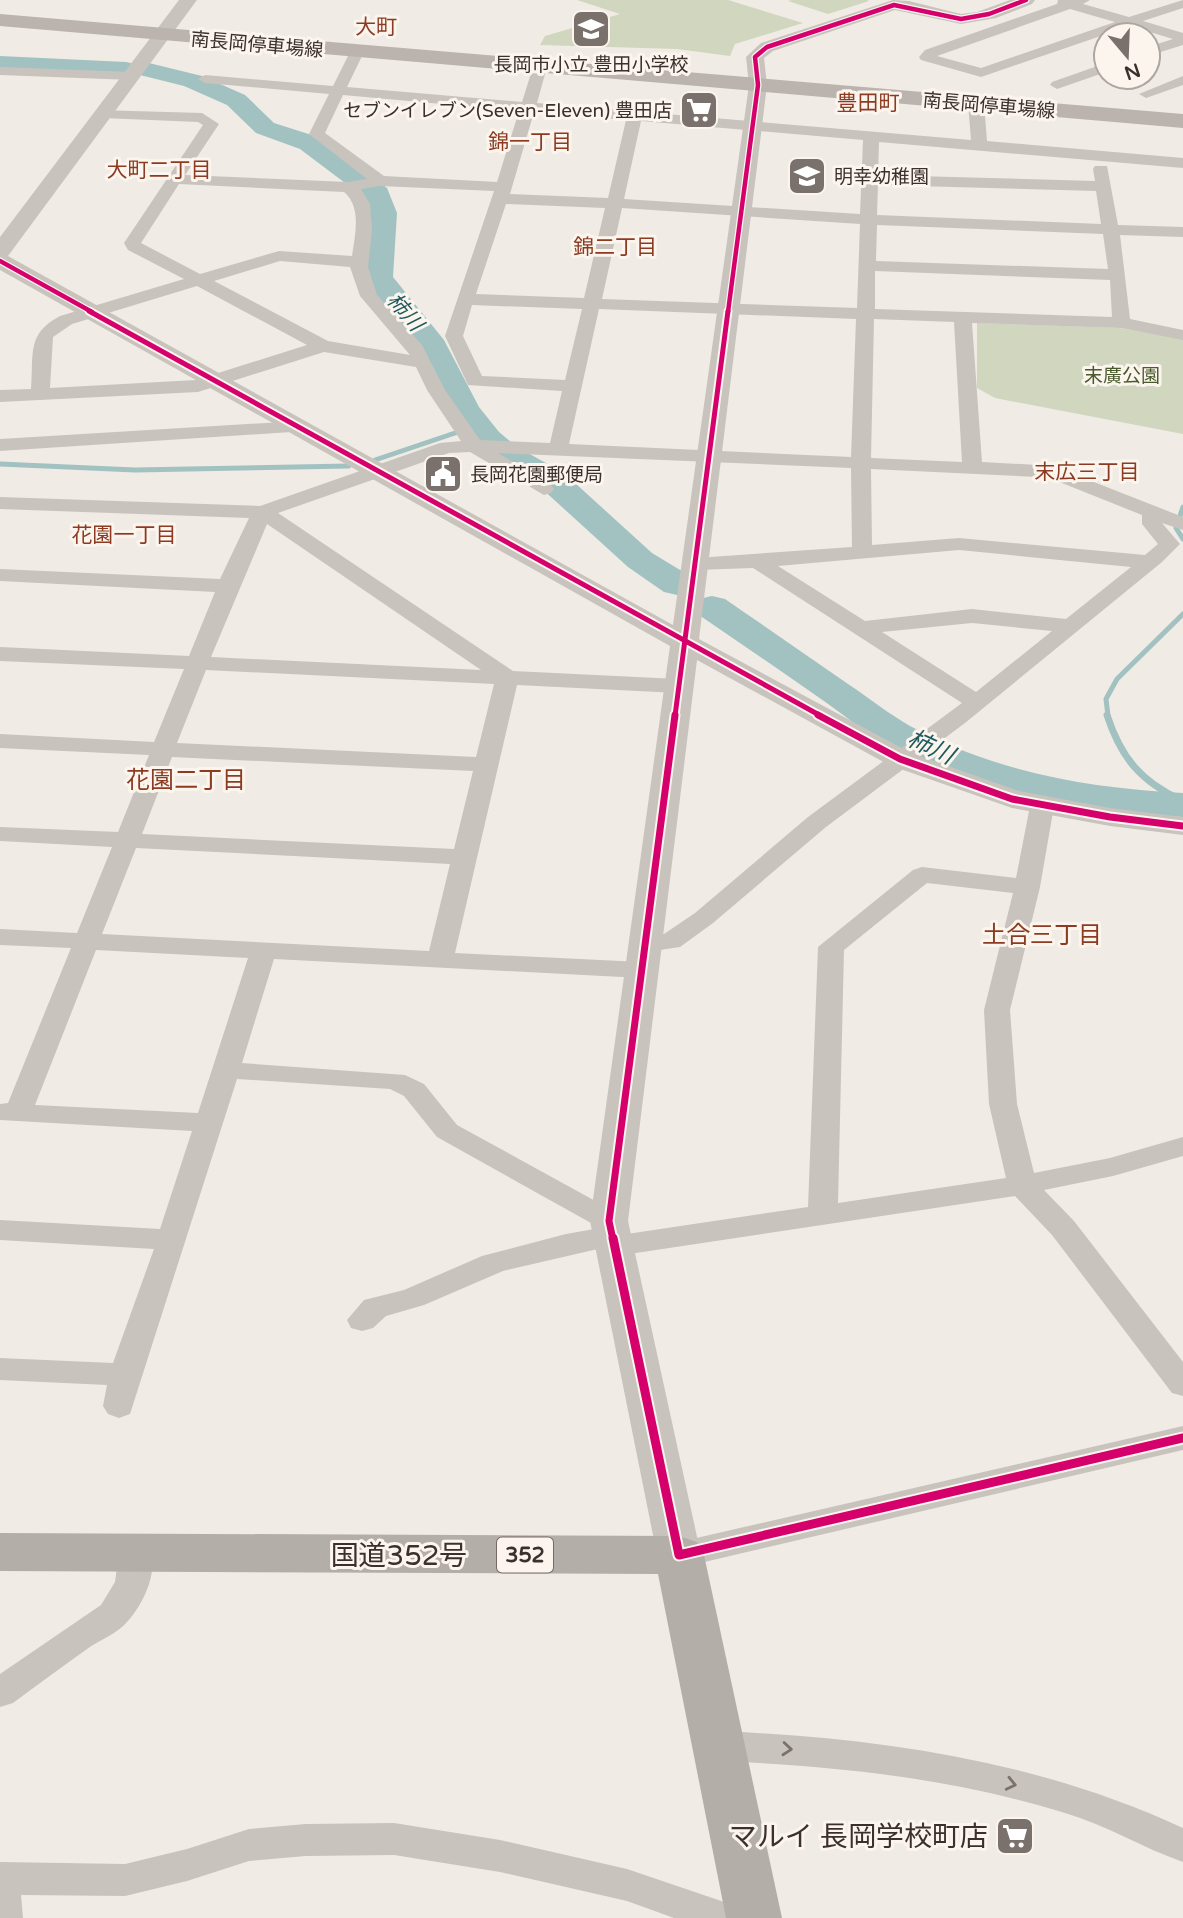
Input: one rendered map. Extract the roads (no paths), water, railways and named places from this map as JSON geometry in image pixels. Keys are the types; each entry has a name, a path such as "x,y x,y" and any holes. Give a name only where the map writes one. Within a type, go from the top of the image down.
{"highway":[{"name":"国道352号","path":"0,1552 679,1555"},
{"path":"679,1555 754,1918"}],"main road":[{"name":"南長岡停車場線","path":"0,20 161,36 1183,121"}],"street":[{"path":"0,252 188,0"},
{"path":"1026,0 973,18 954,18 913,5 894,5 763,49 755,57 758,85 686,643 678,685 613,1235 679,1555 1180,1444"},
{"path":"1054,0 1077,2 1126,21"},
{"path":"1077,2 929,53 926,57 981,74 1092,35"},
{"path":"1132,21 1180,6"},
{"path":"1162,32 1183,38"},
{"path":"1162,46 1183,38"},
{"path":"357,52 318,137 377,182"},
{"path":"540,67 454,336 475,381 574,386"},
{"path":"0,71 132,76"},
{"path":"1057,85 1092,72"},
{"path":"205,79 1183,163"},
{"path":"1146,93 1183,80"},
{"path":"976,103 979,145"},
{"path":"103,113 202,118 211,124 132,243 323,346 423,363"},
{"path":"558,450 635,115"},
{"path":"862,551 861,463 871,136"},
{"path":"1098,155 1118,275 1121,323"},
{"path":"175,179 351,187 377,182 614,203 869,220 1183,232"},
{"path":"871,180 1104,186"},
{"path":"351,187 360,197 362,204 364,230 359,262 369,296 416,349 436,390 479,446 544,489"},
{"path":"40,393 44,336 51,328 66,320 279,256 359,262"},
{"path":"0,261 686,643 911,750 987,792 1042,806 1183,826"},
{"path":"867,266 1118,275"},
{"path":"465,299 1121,323 1183,335"},
{"path":"962,317 972,467"},
{"path":"0,396 198,386 323,346"},
{"path":"0,445 299,427"},
{"path":"0,503 262,512 447,447 479,446 1039,471 1069,479 1167,519"},
{"path":"210,1123 9,1112 86,941 228,586 262,512"},
{"path":"262,512 507,678"},
{"path":"0,937 440,960 644,957 704,918 817,822 877,780 911,750 976,702 1149,562 1170,544 1152,524 1167,519"},
{"path":"695,564 757,562 959,544 1149,562"},
{"path":"757,562 976,702"},
{"path":"0,575 228,586"},
{"path":"862,628 972,616 1071,626"},
{"path":"0,654 678,685"},
{"path":"440,960 507,678"},
{"path":"0,741 486,765"},
{"path":"1042,806 1027,887 997,1010 1003,1104 1022,1185 1063,1228 1183,1385"},
{"path":"0,834 463,857"},
{"path":"823,1215 831,947 922,875 1027,887"},
{"path":"119,1406 125,1375 172,1240 264,950"},
{"path":"224,1070 395,1081 414,1090 447,1131 613,1235"},
{"path":"362,1320 375,1308 413,1298 493,1263 553,1247 613,1235 823,1215 1022,1185 1113,1167 1183,1146"},
{"path":"0,1230 172,1240"},
{"path":"0,1369 125,1375"},
{"path":"0,1693 113,1615 129,1591 136,1553"},
{"path":"719,1746 867,1756 964,1772 1066,1797 1183,1846"},
{"path":"4,1918 0,1878 125,1880 187,1865 249,1845 306,1840 394,1839 500,1856 627,1885 722,1918"}],"waterway":[{"name":"柿川","path":"0,63 126,69"},
{"name":"柿川","path":"149,70 193,81 236,100 265,128 309,143 377,194 383,213 379,277 383,286 429,340 465,410 488,439 505,454 552,480 640,560 677,584"},
{"path":"375,460 455,433"},
{"path":"0,464 135,470 349,466"},
{"path":"1183,507 1176,528 1183,539"},
{"name":"柿川","path":"712,607 895,733 964,765 999,777 1070,794 1183,805"},
{"path":"1108,716 1106,699 1117,679 1183,614"},
{"path":"1107,715 1119,744 1134,767 1155,786 1183,801"}],"place":[{"name":"長岡市小立 豊田小学校","path":"591,29"},
{"name":"セブンイレブン(Seven-Eleven) 豊田店","path":"699,110"},
{"name":"明幸幼稚園","path":"807,176"},
{"name":"長岡花園郵便局","path":"443,474"},
{"name":"マルイ 長岡学校町店","path":"1015,1836"}],"district":[{"name":"大町","path":"376,27"},
{"name":"豊田町","path":"868,103"},
{"name":"錦一丁目","path":"530,142"},
{"name":"大町二丁目","path":"159,170"},
{"name":"錦二丁目","path":"615,247"},
{"name":"末広三丁目","path":"1087,472"},
{"name":"花園一丁目","path":"124,535"},
{"name":"花園二丁目","path":"186,780"},
{"name":"土合三丁目","path":"1042,935"}],"park label":[{"name":"末廣公園","path":"1122,375"}]}
